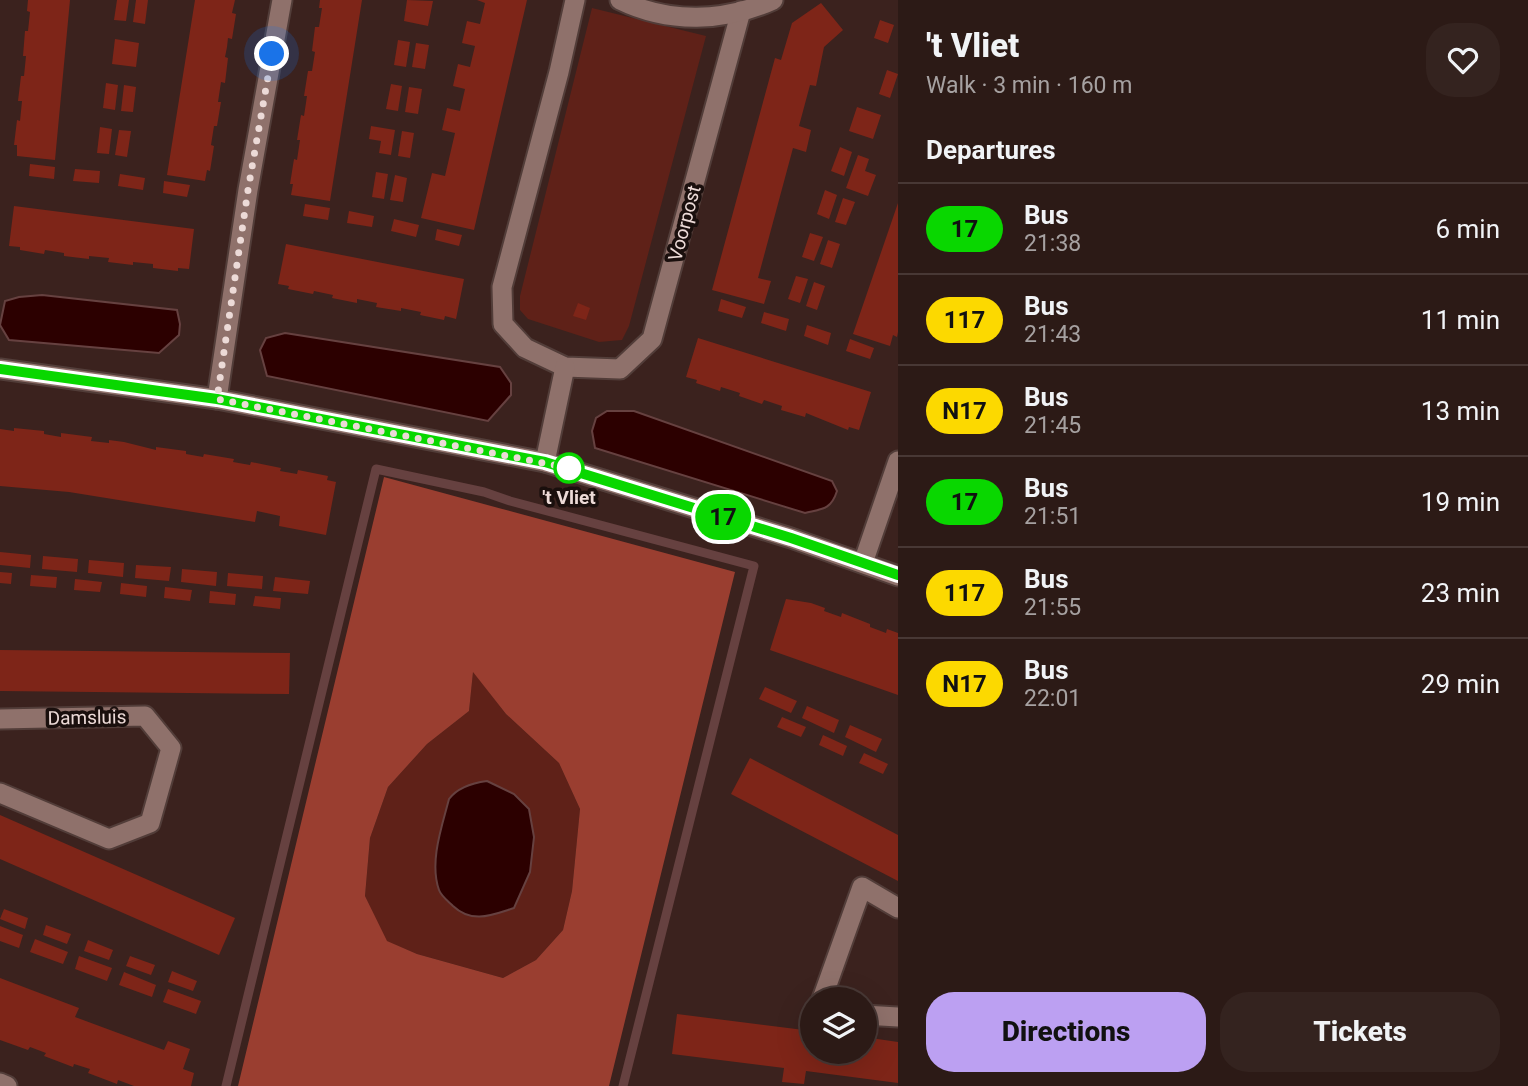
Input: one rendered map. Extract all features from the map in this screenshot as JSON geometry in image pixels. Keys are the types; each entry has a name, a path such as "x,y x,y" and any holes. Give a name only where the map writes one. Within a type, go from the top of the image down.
{"street":[{"path":"217,399 248,190 282,0"},
{"name":"Voorpost","path":"575,0 559,72 502,287 503,324 525,348 565,367 620,369 652,339 741,11"},
{"path":"620,0 680,17 706,17 741,11 773,0"},
{"path":"545,462 565,367"},
{"path":"0,369 217,399 545,462 898,576"},
{"path":"863,563 898,461"},
{"name":"Damsluis","path":"0,719 145,716 171,748 150,823 109,839 0,793"},
{"path":"826,987 862,887 898,908"},
{"path":"877,1016 898,1017"},
{"path":"0,1083 8,1086"}],"shaded area":[{"path":"592,8 706,36 629,326 622,340 599,342 528,319 520,310 520,296"},
{"path":"42,295 177,310 179,335 159,353 9,340 0,325 5,301"},
{"path":"285,333 500,367 511,383 511,395 488,421 267,376 260,350 266,338"},
{"path":"607,411 634,411 832,481 837,491 835,497 829,505 805,513 595,448 592,431 596,418"},
{"path":"384,477 735,572 609,1086 238,1086","holes":["473,672 506,714 559,763 580,809 572,891 563,930 536,960 503,978 417,954 387,941 365,896 370,838 388,787 427,744 469,711"]},
{"path":"473,671 506,714 559,763 580,809 572,891 563,930 536,960 503,978 417,954 386,941 365,896 370,838 388,787 427,744 469,711"},
{"path":"487,781 514,794 529,809 534,837 530,872 514,908 475,916 460,912 440,892 436,879 436,856 449,799 466,786"}],"building":[{"path":"28,0 70,0 55,160 17,156 17,145 14,145 22,101 18,101 26,56 23,56 30,12 27,11"},
{"path":"117,0 129,0 126,21 114,20"},
{"path":"136,0 148,0 145,24 133,22"},
{"path":"195,0 235,0 232,13 236,14 232,39 228,38 225,83 221,82 218,102 221,102 217,126 214,126 210,171 207,170 205,181 167,175"},
{"path":"320,0 362,0 330,201 291,195 293,184 290,184 294,159 297,160 300,140 297,140 301,115 304,116 308,71 312,71 315,27 319,27 322,8 319,8"},
{"path":"407,0 433,1 428,26 404,21"},
{"path":"477,0 527,0 474,230 421,218 432,173 445,176 455,133 442,130 447,108 460,111 465,89 453,86 458,64 470,67 475,46 462,43 467,21 480,24 485,3"},
{"path":"821,3 843,30 824,47 816,86 810,85 799,126 811,130 806,152 793,148 758,278 771,281 764,304 712,290 775,58 781,60 792,23"},
{"path":"880,20 894,25 888,43 874,38"},
{"path":"115,39 139,43 136,67 112,64"},
{"path":"398,40 410,42 406,67 394,65"},
{"path":"416,43 429,45 425,69 412,67"},
{"path":"887,70 898,74 890,98 879,94"},
{"path":"106,83 118,85 115,110 103,108"},
{"path":"391,84 402,86 398,111 386,109"},
{"path":"124,85 136,87 133,112 121,111"},
{"path":"409,87 422,89 418,114 405,112"},
{"path":"857,107 881,115 873,139 849,131"},
{"path":"371,126 395,130 391,155 379,153 381,141 369,139"},
{"path":"100,127 112,129 109,154 97,153"},
{"path":"119,130 131,131 127,157 115,155"},
{"path":"402,131 414,133 410,158 398,156"},
{"path":"840,147 852,152 844,176 831,171"},
{"path":"858,155 869,159 865,171 876,175 868,196 846,188"},
{"path":"30,164 55,167 54,179 29,176"},
{"path":"75,169 100,171 99,183 73,181"},
{"path":"376,172 388,174 384,199 372,197"},
{"path":"120,174 145,178 143,190 118,186"},
{"path":"395,175 407,178 403,202 390,200"},
{"path":"164,181 190,185 187,197 163,193"},
{"path":"825,190 837,195 829,219 817,214"},
{"path":"843,198 855,202 846,225 835,222"},
{"path":"898,203 898,332 897,337 893,335 890,346 853,334"},
{"path":"305,204 330,208 328,220 303,216"},
{"path":"14,206 194,229 189,269 178,268 178,271 153,268 153,264 108,262 109,258 89,256 89,259 45,250 44,254 20,250 20,247 9,246"},
{"path":"349,211 374,216 372,227 347,223"},
{"path":"394,219 419,225 416,237 391,231"},
{"path":"437,229 462,235 459,246 435,240"},
{"path":"810,233 823,237 814,261 802,257"},
{"path":"828,240 840,244 832,268 820,264"},
{"path":"286,244 464,279 456,319 445,316 444,320 401,308 401,311 376,307 377,303 357,299 357,303 314,291 313,294 288,289 289,286 278,284"},
{"path":"796,276 808,279 800,303 788,299"},
{"path":"814,282 825,286 817,310 806,306"},
{"path":"721,299 746,307 742,318 718,311"},
{"path":"578,303 590,308 586,320 573,316"},
{"path":"764,312 789,319 786,331 761,323"},
{"path":"807,325 831,333 828,345 804,336"},
{"path":"698,338 871,392 859,430 849,427 848,430 806,413 805,417 781,410 782,406 764,400 762,404 721,387 720,391 696,383 697,380 686,377"},
{"path":"850,339 874,348 870,359 846,351"},
{"path":"14,428 44,431 44,434 61,437 61,433 92,437 91,441 124,442 156,450 156,447 186,451 186,454 234,459 233,462 250,465 251,462 297,474 298,470 328,476 327,480 336,482 326,535 279,526 280,516 257,511 255,522 69,492 0,486 0,429 14,431"},
{"path":"0,552 31,555 30,568 0,565"},
{"path":"43,556 78,559 77,572 42,569"},
{"path":"89,560 124,563 123,577 88,573"},
{"path":"136,565 171,567 169,581 135,578"},
{"path":"182,569 217,572 216,586 181,582"},
{"path":"0,572 12,573 11,584 0,583"},
{"path":"228,573 263,576 262,589 227,586"},
{"path":"31,575 57,577 56,588 30,586"},
{"path":"275,577 310,581 308,594 273,591"},
{"path":"75,579 102,582 100,592 74,590"},
{"path":"121,583 147,586 146,597 120,594"},
{"path":"165,587 192,590 190,601 164,598"},
{"path":"210,591 236,594 235,605 209,603"},
{"path":"255,596 281,598 280,609 253,606"},
{"path":"786,599 811,603 841,617 842,613 886,633 887,629 898,633 898,695 770,650"},
{"path":"0,650 290,653 289,694 0,691"},
{"path":"765,687 797,701 791,713 759,699"},
{"path":"807,706 839,720 834,733 802,718"},
{"path":"782,717 806,727 801,737 777,727"},
{"path":"850,725 882,739 876,752 845,737"},
{"path":"823,735 847,746 843,756 819,745"},
{"path":"864,753 888,764 883,774 859,763"},
{"path":"750,758 898,835 898,881 731,794"},
{"path":"0,815 235,918 219,955 0,859"},
{"path":"4,909 28,918 25,929 0,919"},
{"path":"46,925 71,934 67,944 43,935"},
{"path":"0,926 23,935 19,948 0,941"},
{"path":"35,939 68,952 63,964 30,952"},
{"path":"88,940 113,950 109,960 84,951"},
{"path":"79,956 112,968 107,981 75,969"},
{"path":"130,956 155,965 151,975 126,966"},
{"path":"172,971 197,981 193,991 168,982"},
{"path":"124,972 156,985 152,997 119,985"},
{"path":"0,978 79,1008 75,1017 164,1050 168,1041 190,1049 183,1069 194,1073 191,1086 134,1086 118,1080 117,1084 88,1073 90,1069 74,1064 73,1067 44,1056 46,1053 30,1047 28,1050 0,1040"},
{"path":"168,989 201,1001 196,1014 163,1002"},
{"path":"677,1014 800,1029 800,1064 877,1064 877,1039 898,1042 898,1083 806,1071 804,1084 782,1082 784,1068 672,1054"}],"waterway":[{"path":"226,1086 376,469 484,492 754,566 623,1086"}],"bus line":[{"name":"17","path":"0,369 217,399 545,462 791,538 898,575"}],"place":[{"name":"'t Vliet","path":"569,468"}],"route":[{"path":"272,54 248,190 217,399 569,468"}]}
